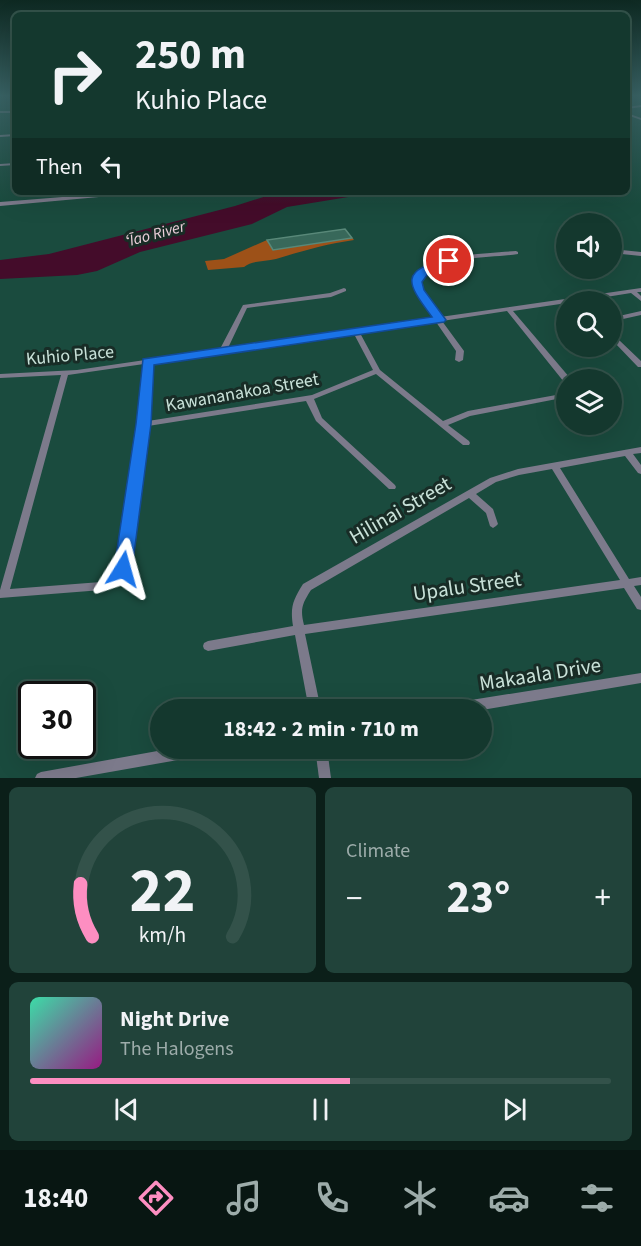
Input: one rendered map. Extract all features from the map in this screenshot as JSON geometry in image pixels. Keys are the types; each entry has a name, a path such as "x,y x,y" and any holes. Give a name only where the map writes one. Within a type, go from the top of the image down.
{"street":[{"path":"0,204 107,195"},
{"path":"622,252 641,254"},
{"path":"459,360 460,351 417,288 417,279 423,271 444,262 516,253"},
{"path":"223,351 245,306 331,295 344,290"},
{"name":"Kuhio Place","path":"0,376 65,373 148,362 641,290"},
{"path":"632,291 641,300"},
{"path":"509,310 558,369"},
{"path":"622,317 641,313"},
{"path":"356,332 377,371 465,443"},
{"path":"622,347 641,365"},
{"path":"65,373 2,594 100,586 116,580 123,569 144,424 148,362"},
{"name":"Kawananakoa Street","path":"144,424 309,398 336,390 377,371"},
{"path":"442,424 468,414 556,397"},
{"path":"309,398 319,419 392,488"},
{"name":"Hilinai Street","path":"313,699 298,630 297,604 308,587 469,493 501,477 641,450"},
{"path":"627,452 641,471"},
{"path":"555,466 641,606"},
{"path":"469,493 490,511 493,524"},
{"name":"Upalu Street","path":"208,646 298,630 641,581"},
{"name":"Makaala Drive","path":"492,702 641,678"},
{"path":"41,778 150,759"},
{"path":"323,759 326,778"}],"shaded area":[{"path":"345,229 354,240 255,262 244,267 208,270 205,261 224,259 267,240"}],"water":[{"name":"ʻĪao River","path":"270,195 361,195 287,207 252,224 140,252 97,271 77,275 0,279 0,260 49,254"}],"building":[{"path":"345,229 352,238 273,250 267,240"}],"route":[{"path":"123,569 144,424 148,362 440,320 418,291 416,282 418,276 426,268 449,261"}]}
